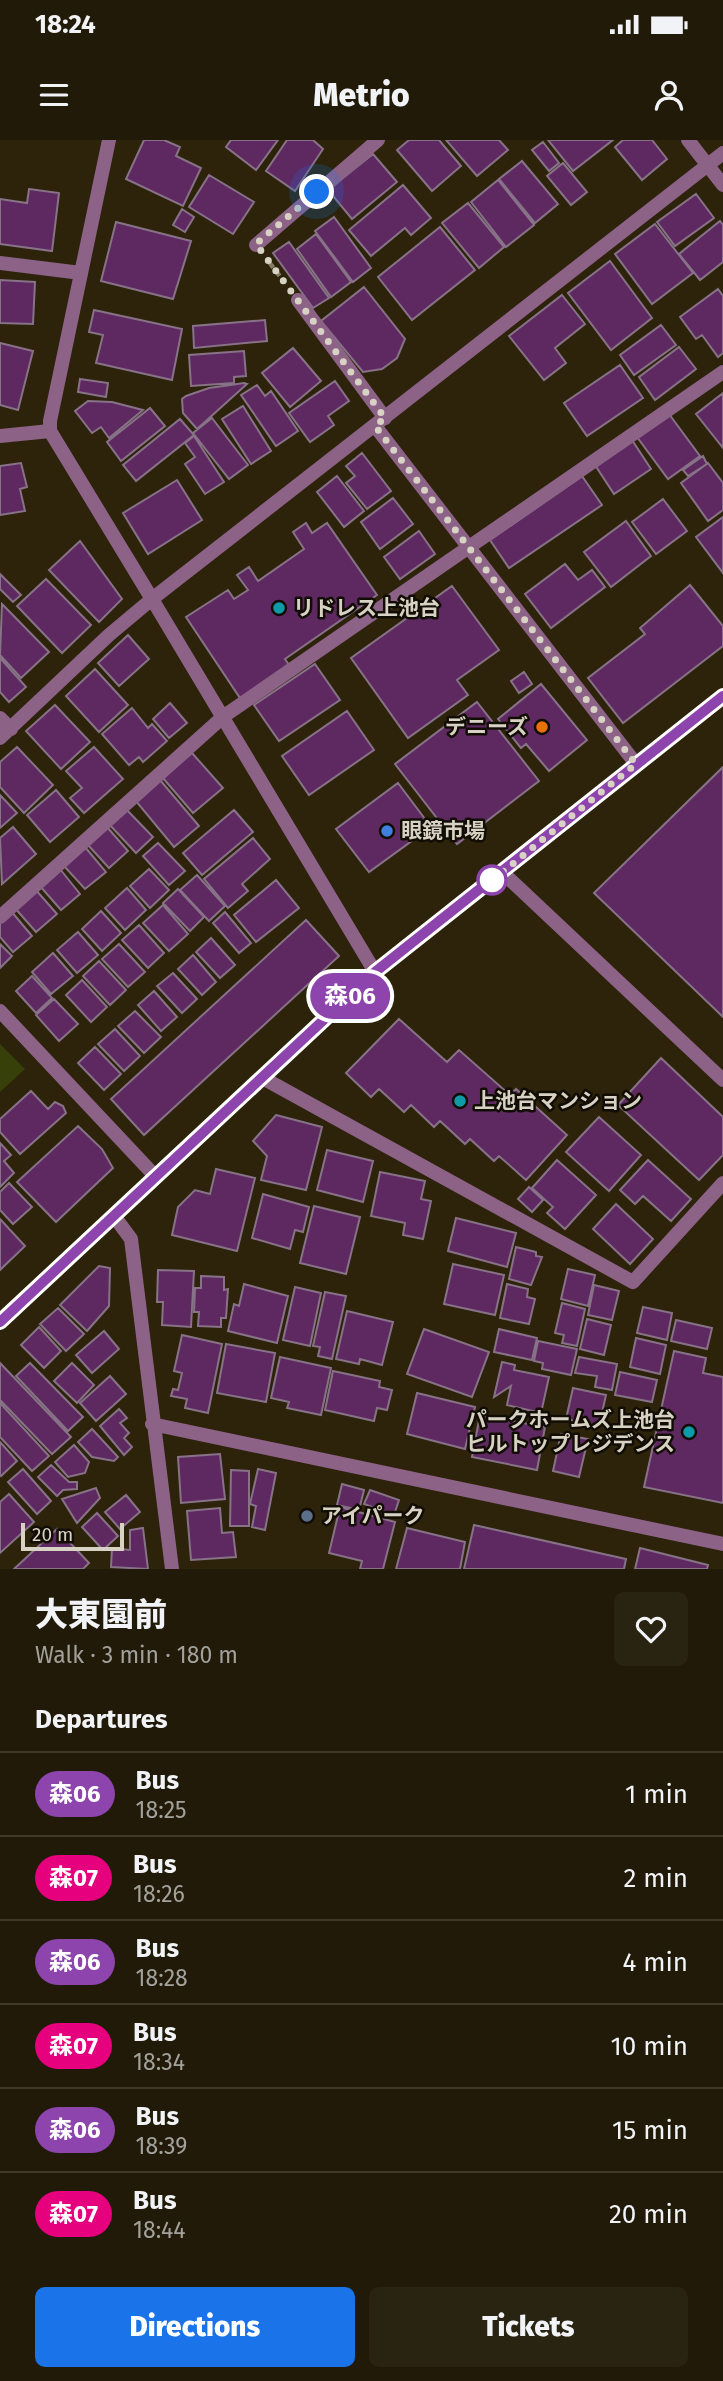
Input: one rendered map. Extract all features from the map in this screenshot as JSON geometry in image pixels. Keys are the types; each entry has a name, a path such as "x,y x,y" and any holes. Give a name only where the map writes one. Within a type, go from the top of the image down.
{"street":[{"path":"109,140 50,421 50,432 224,716 375,972"},
{"path":"256,244 378,140"},
{"path":"688,140 723,185"},
{"path":"0,718 5,734 108,635 152,599 723,153"},
{"path":"0,263 81,273"},
{"path":"298,300 468,548 636,764"},
{"path":"0,916 224,716 723,372"},
{"path":"0,436 50,432"},
{"path":"0,1322 375,972 723,696"},
{"path":"502,872 723,1080"},
{"path":"0,1011 156,1177"},
{"path":"261,1077 633,1282 723,1183"},
{"path":"114,1216 131,1239 172,1569"},
{"path":"152,1424 723,1544"}],"path":[{"path":"256,244 298,300"}],"green space":[{"path":"0,1044 25,1069 0,1092"}],"building":[{"path":"144,140 164,140 180,147 176,156 201,168 183,206 126,179"},
{"path":"231,140 278,140 256,170 226,147"},
{"path":"287,140 313,140 323,149 295,191 266,171"},
{"path":"409,140 439,140 461,166 432,191 397,150"},
{"path":"446,140 499,140 508,150 477,176"},
{"path":"548,140 613,140 573,171"},
{"path":"623,140 652,140 667,159 642,180 615,147"},
{"path":"543,142 559,163 549,171 532,150"},
{"path":"373,154 397,182 352,219 328,190"},
{"path":"522,161 558,204 535,223 499,179"},
{"path":"563,163 587,192 571,205 547,176"},
{"path":"209,175 254,202 233,234 189,207"},
{"path":"498,180 534,225 506,247 471,202"},
{"path":"403,185 431,218 411,235 405,228 371,256 349,230"},
{"path":"29,189 59,193 52,251 0,244 0,199 27,203"},
{"path":"696,194 714,218 675,246 657,222"},
{"path":"468,203 504,247 479,268 442,223"},
{"path":"182,209 194,217 185,232 173,225"},
{"path":"334,217 371,268 353,282 315,231"},
{"path":"720,221 723,225 723,262 700,280 679,254"},
{"path":"116,222 191,241 173,299 101,281"},
{"path":"655,224 693,273 652,304 615,254"},
{"path":"440,227 475,270 412,320 378,277"},
{"path":"316,234 351,282 331,297 297,249"},
{"path":"289,242 329,298 313,308 273,253"},
{"path":"610,261 652,318 611,350 568,293"},
{"path":"0,280 35,282 33,324 0,323"},
{"path":"364,287 405,339 397,358 382,369 363,372 321,321"},
{"path":"718,289 723,296 723,353 718,357 702,335 696,339 680,317"},
{"path":"562,295 585,324 555,348 566,363 544,380 509,336"},
{"path":"94,310 182,329 172,380 96,363 103,335 89,332"},
{"path":"265,320 267,341 194,348 193,326"},
{"path":"661,325 676,345 634,375 620,355"},
{"path":"0,343 33,351 18,410 0,405"},
{"path":"679,347 696,369 655,400 639,377"},
{"path":"293,348 321,381 290,407 262,373"},
{"path":"244,351 246,376 234,377 234,383 191,386 189,355"},
{"path":"620,365 643,398 587,436 564,403"},
{"path":"80,379 108,383 106,397 78,392"},
{"path":"335,381 349,401 328,416 334,425 310,442 289,413"},
{"path":"247,384 197,429 183,413 182,399 186,396 209,388"},
{"path":"257,385 265,396 271,391 298,431 276,446 241,395"},
{"path":"723,393 723,448 696,414"},
{"path":"88,401 112,402 143,410 109,438 101,427 92,433 75,411"},
{"path":"243,406 271,451 251,464 222,419"},
{"path":"150,408 165,426 121,461 107,442"},
{"path":"669,414 700,456 668,479 637,437"},
{"path":"212,418 248,465 229,479 193,433"},
{"path":"180,419 194,435 136,481 123,465"},
{"path":"194,436 224,482 205,494 185,464 195,457 185,443"},
{"path":"632,440 651,469 614,494 595,465"},
{"path":"362,453 391,491 367,509 346,483 355,476 346,466"},
{"path":"703,456 707,464 688,476 683,470"},
{"path":"21,463 27,487 20,489 25,511 0,515 0,466"},
{"path":"708,463 723,483 723,510 708,521 681,483"},
{"path":"337,476 364,511 344,527 317,492"},
{"path":"582,476 602,505 509,568 490,540"},
{"path":"177,480 202,520 148,554 123,513"},
{"path":"393,498 413,524 380,549 361,522"},
{"path":"663,499 687,531 656,554 632,522"},
{"path":"723,517 723,573 696,537"},
{"path":"626,521 651,556 611,587 584,552"},
{"name":"リドレス上池台","path":"306,523 312,533 327,523 377,595 285,659 289,665 240,698 186,617 228,590 234,599 248,590 237,575 249,567 258,581 304,549 293,532"},
{"path":"419,531 435,554 400,579 384,557"},
{"path":"80,541 122,599 99,622 49,570"},
{"path":"565,564 578,580 592,570 605,587 551,628 525,594"},
{"path":"0,574 21,595 13,602 0,589"},
{"path":"46,579 91,625 62,653 17,606"},
{"path":"690,585 723,626 723,646 623,723 588,678 645,634 640,628"},
{"path":"452,586 499,650 457,680 468,695 408,738 351,658"},
{"path":"2,604 49,652 21,678 0,655"},
{"path":"128,635 149,659 119,686 98,663"},
{"path":"0,658 26,687 9,702 0,692"},
{"path":"315,664 340,700 279,741 254,705"},
{"path":"95,669 128,705 99,732 66,696"},
{"path":"524,672 532,684 519,693 511,681"},
{"path":"541,684 587,740 549,771 526,744 521,748 498,719"},
{"path":"477,702 539,781 457,844 395,764"},
{"path":"170,703 187,723 169,738 153,719"},
{"path":"55,705 90,742 61,769 26,731"},
{"path":"132,708 148,728 152,724 167,741 143,762 139,757 129,765 102,734"},
{"path":"347,711 374,750 309,795 282,756"},
{"path":"17,747 53,785 24,813 0,787 0,762"},
{"path":"94,747 123,779 84,813 70,798 82,788 66,771"},
{"path":"192,753 223,788 193,813 163,778"},
{"path":"723,767 723,1017 594,893"},
{"path":"160,780 199,826 174,847 135,800"},
{"path":"398,783 431,827 369,872 336,829"},
{"path":"56,790 79,817 50,842 27,815"},
{"path":"0,795 17,813 0,828"},
{"path":"125,808 153,837 136,853 108,823"},
{"path":"234,810 253,832 202,875 183,853"},
{"path":"13,827 36,854 2,884 0,838"},
{"path":"107,827 128,851 109,868 88,845"},
{"path":"253,838 270,859 242,884 248,891 228,908 204,879"},
{"path":"158,843 185,871 169,885 143,856"},
{"path":"85,847 106,872 85,889 64,866"},
{"path":"60,869 80,894 61,910 40,886"},
{"path":"149,869 169,890 150,908 130,886"},
{"path":"197,875 225,906 209,921 180,890"},
{"path":"276,880 299,908 256,942 234,915"},
{"path":"127,888 146,910 125,930 105,908"},
{"path":"35,889 57,914 36,932 14,907"},
{"path":"178,889 204,917 190,931 163,903"},
{"path":"163,905 188,934 169,951 143,923"},
{"path":"11,911 32,936 13,952 0,937 0,921"},
{"path":"101,911 121,933 102,951 82,929"},
{"path":"225,912 251,943 239,953 213,923"},
{"path":"306,920 339,956 144,1135 111,1099"},
{"path":"139,925 164,953 148,968 122,940"},
{"path":"78,932 98,955 77,973 57,950"},
{"path":"211,938 235,965 220,978 196,952"},
{"path":"0,944 12,956 0,968"},
{"path":"119,944 145,972 128,987 102,959"},
{"path":"53,953 73,976 51,994 32,972"},
{"path":"193,955 216,982 202,995 178,969"},
{"path":"99,961 126,990 110,1005 83,976"},
{"path":"173,973 197,999 182,1013 157,986"},
{"path":"32,976 52,998 36,1013 16,991"},
{"path":"82,980 107,1007 91,1022 66,995"},
{"path":"154,991 177,1017 161,1031 138,1005"},
{"path":"54,999 78,1024 59,1041 36,1015"},
{"path":"135,1011 161,1037 144,1053 118,1026"},
{"name":"上池台マンション","path":"399,1019 447,1062 459,1050 510,1095 516,1089 567,1135 526,1180 499,1156 494,1161 470,1139 465,1144 440,1121 434,1127 411,1105 404,1112 379,1089 371,1097 346,1073"},
{"path":"115,1029 140,1056 124,1071 98,1044"},
{"path":"95,1047 121,1074 104,1090 78,1063"},
{"path":"661,1058 723,1117 723,1155 699,1180 618,1105"},
{"path":"31,1091 48,1109 55,1102 63,1106 66,1113 20,1154 0,1132 0,1119"},
{"path":"276,1115 322,1127 306,1190 261,1180 267,1156 253,1141"},
{"path":"599,1117 641,1155 609,1191 566,1152"},
{"path":"78,1126 102,1149 113,1168 56,1222 17,1182"},
{"path":"0,1143 11,1155 4,1161 14,1173 0,1187"},
{"path":"327,1150 373,1161 363,1202 317,1190"},
{"path":"557,1160 596,1195 565,1229 547,1213 553,1207 532,1188"},
{"path":"648,1160 691,1199 671,1221 643,1196 635,1204 620,1190"},
{"path":"216,1169 255,1178 237,1251 172,1235 178,1207 195,1190 210,1194"},
{"path":"380,1172 425,1181 421,1199 431,1201 423,1239 403,1235 405,1223 371,1216"},
{"path":"9,1183 32,1207 13,1224 0,1210 0,1192"},
{"path":"529,1187 543,1200 532,1212 518,1199"},
{"path":"263,1194 309,1207 303,1232 295,1230 290,1249 252,1238"},
{"path":"616,1204 653,1239 630,1264 593,1229"},
{"path":"314,1206 360,1217 346,1274 300,1263"},
{"path":"456,1218 516,1233 507,1267 448,1251"},
{"path":"0,1219 25,1246 0,1270"},
{"path":"516,1247 536,1252 536,1256 542,1257 531,1285 509,1279"},
{"path":"453,1264 504,1275 495,1315 444,1304"},
{"path":"99,1266 110,1268 109,1306 87,1331 60,1305"},
{"path":"568,1269 595,1275 588,1306 561,1299"},
{"path":"158,1270 194,1271 191,1327 162,1325 163,1302 157,1302"},
{"path":"201,1276 224,1277 224,1290 228,1289 226,1318 221,1318 221,1327 198,1326 199,1312 194,1312 195,1288 201,1288"},
{"path":"244,1284 288,1296 277,1343 228,1331 234,1304 239,1306"},
{"path":"507,1284 528,1289 527,1297 535,1299 529,1324 500,1318"},
{"path":"594,1285 619,1291 612,1320 588,1315"},
{"path":"295,1287 321,1293 310,1346 283,1340"},
{"path":"325,1292 346,1296 332,1359 318,1356 320,1347 313,1346"},
{"path":"562,1303 585,1309 577,1346 562,1343 564,1335 555,1333"},
{"path":"643,1307 672,1313 667,1340 637,1333"},
{"path":"58,1308 84,1334 66,1351 40,1324"},
{"path":"347,1311 393,1322 382,1365 360,1359 359,1364 336,1359"},
{"path":"587,1319 611,1325 604,1355 580,1349"},
{"path":"676,1320 712,1328 707,1349 671,1341"},
{"path":"39,1327 61,1351 44,1368 21,1345"},
{"path":"424,1329 489,1352 472,1397 407,1374"},
{"path":"499,1329 537,1338 532,1360 494,1352"},
{"path":"104,1331 119,1349 92,1373 76,1355"},
{"path":"182,1335 222,1344 208,1413 185,1408 187,1399 171,1396 173,1389 178,1390 182,1373 174,1371"},
{"path":"636,1338 666,1345 660,1374 630,1367"},
{"path":"538,1341 577,1349 571,1375 542,1369 543,1363 534,1361"},
{"path":"226,1344 275,1353 266,1402 217,1393"},
{"name":"パークホームズ上池台 ヒルトップレジデンス","path":"674,1351 706,1358 703,1373 723,1377 723,1503 644,1487"},
{"path":"280,1357 331,1368 321,1415 287,1408 289,1402 271,1398"},
{"path":"579,1357 617,1364 612,1390 595,1387 597,1376 575,1373"},
{"path":"502,1362 515,1365 514,1370 549,1377 541,1413 507,1405 511,1386 494,1397"},
{"path":"0,1363 71,1437 52,1454 0,1400"},
{"path":"30,1363 83,1417 68,1431 16,1376"},
{"path":"72,1363 94,1385 77,1403 54,1381"},
{"path":"333,1371 380,1381 379,1387 392,1390 387,1410 377,1408 374,1421 325,1410"},
{"path":"620,1372 657,1380 652,1402 615,1395"},
{"path":"110,1376 126,1394 96,1421 80,1403"},
{"path":"573,1388 606,1395 599,1426 566,1419"},
{"path":"417,1393 475,1407 465,1449 407,1434"},
{"path":"0,1403 49,1456 32,1471 0,1437"},
{"path":"119,1409 127,1418 120,1423 129,1433 124,1438 132,1447 124,1455 100,1426"},
{"path":"480,1415 545,1427 537,1470 472,1457"},
{"path":"92,1429 118,1457 114,1461 92,1457 78,1442"},
{"path":"561,1434 588,1439 579,1477 553,1471"},
{"path":"0,1442 17,1461 1,1476 0,1475"},
{"path":"74,1445 89,1462 85,1473 68,1477 55,1462"},
{"path":"220,1454 225,1499 181,1503 178,1457"},
{"path":"51,1465 69,1482 77,1482 77,1489 63,1490 57,1496 38,1477"},
{"path":"23,1469 51,1501 37,1514 8,1482"},
{"path":"258,1469 276,1473 265,1530 252,1527 256,1506 250,1504"},
{"path":"231,1470 249,1471 249,1526 230,1526"},
{"path":"342,1484 364,1490 359,1510 337,1505"},
{"path":"96,1488 100,1498 77,1523 62,1499"},
{"path":"370,1490 399,1500 394,1515 364,1504"},
{"path":"9,1494 34,1522 0,1553 0,1502"},
{"path":"126,1495 140,1512 120,1529 105,1512"},
{"path":"340,1507 395,1522 383,1569 360,1569 362,1561 329,1553"},
{"path":"220,1508 222,1533 233,1532 236,1557 191,1560 187,1511"},
{"path":"97,1513 118,1536 103,1550 82,1527"},
{"path":"474,1525 626,1559 624,1569 464,1569"},
{"path":"143,1528 148,1569 111,1567 112,1548 130,1550 130,1530"},
{"path":"407,1528 465,1542 460,1569 396,1569"},
{"path":"57,1529 89,1563 83,1569 14,1569"},
{"path":"640,1548 708,1565 707,1569 635,1569"}],"bus line":[{"name":"森06","path":"0,1322 375,972 723,696"}],"place":[{"name":"リドレス上池台","path":"279,608"},
{"name":"デニーズ","path":"542,727"},
{"name":"眼鏡市場","path":"387,831"},
{"name":"上池台マンション","path":"460,1101"},
{"name":"パークホームズ上池台 ヒルトップレジデンス","path":"689,1432"},
{"name":"アイパーク","path":"307,1516"}],"route":[{"path":"317,192 256,244 385,418 375,426 636,764 484,887 492,880"}]}
